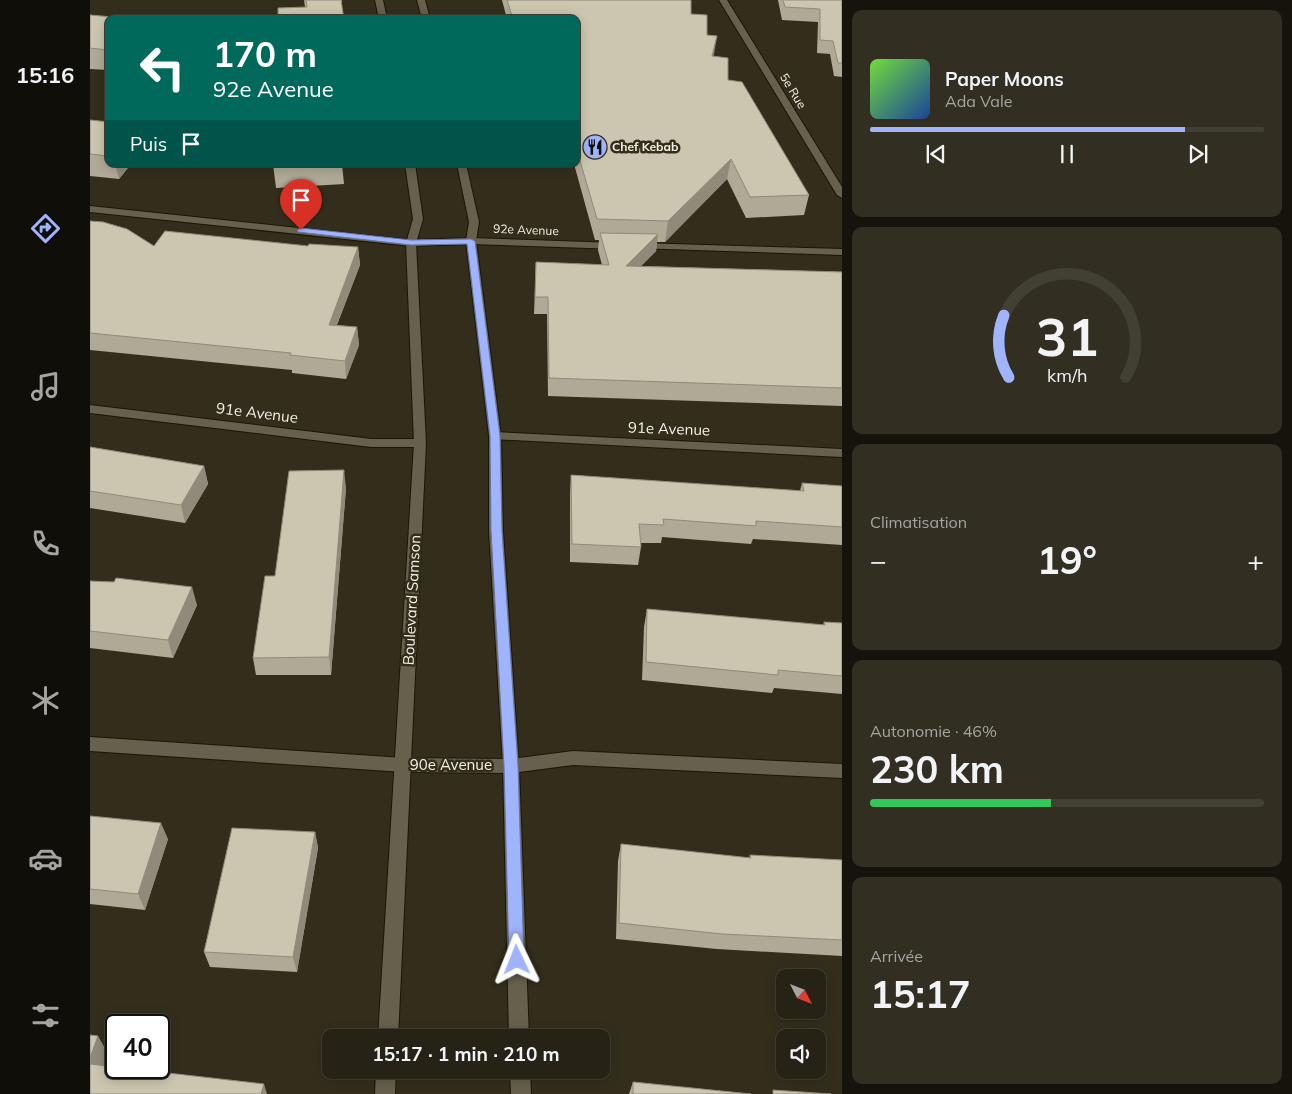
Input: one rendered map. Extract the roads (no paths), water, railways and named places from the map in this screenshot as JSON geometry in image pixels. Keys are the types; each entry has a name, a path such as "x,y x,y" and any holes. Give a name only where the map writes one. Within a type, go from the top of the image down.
{"street":[{"path":"379,0 382,15"},
{"path":"421,0 425,15"},
{"name":"5e Rue","path":"723,0 842,195"},
{"name":"Boulevard Samson","path":"389,1029 420,443 411,243 418,219 410,167"},
{"path":"462,167 474,222 471,241 495,436 496,531 511,766 519,1029"},
{"name":"92e Avenue","path":"90,209 411,243 471,241 842,252"},
{"name":"91e Avenue","path":"90,409 371,444 420,443"},
{"name":"91e Avenue","path":"495,436 842,452"},
{"name":"90e Avenue","path":"90,744 404,765 511,766 573,758 842,771"},
{"path":"385,1094 386,1079"},
{"path":"520,1079 520,1094"}],"place":[{"name":"Chef Kebab","path":"595,147"}]}
